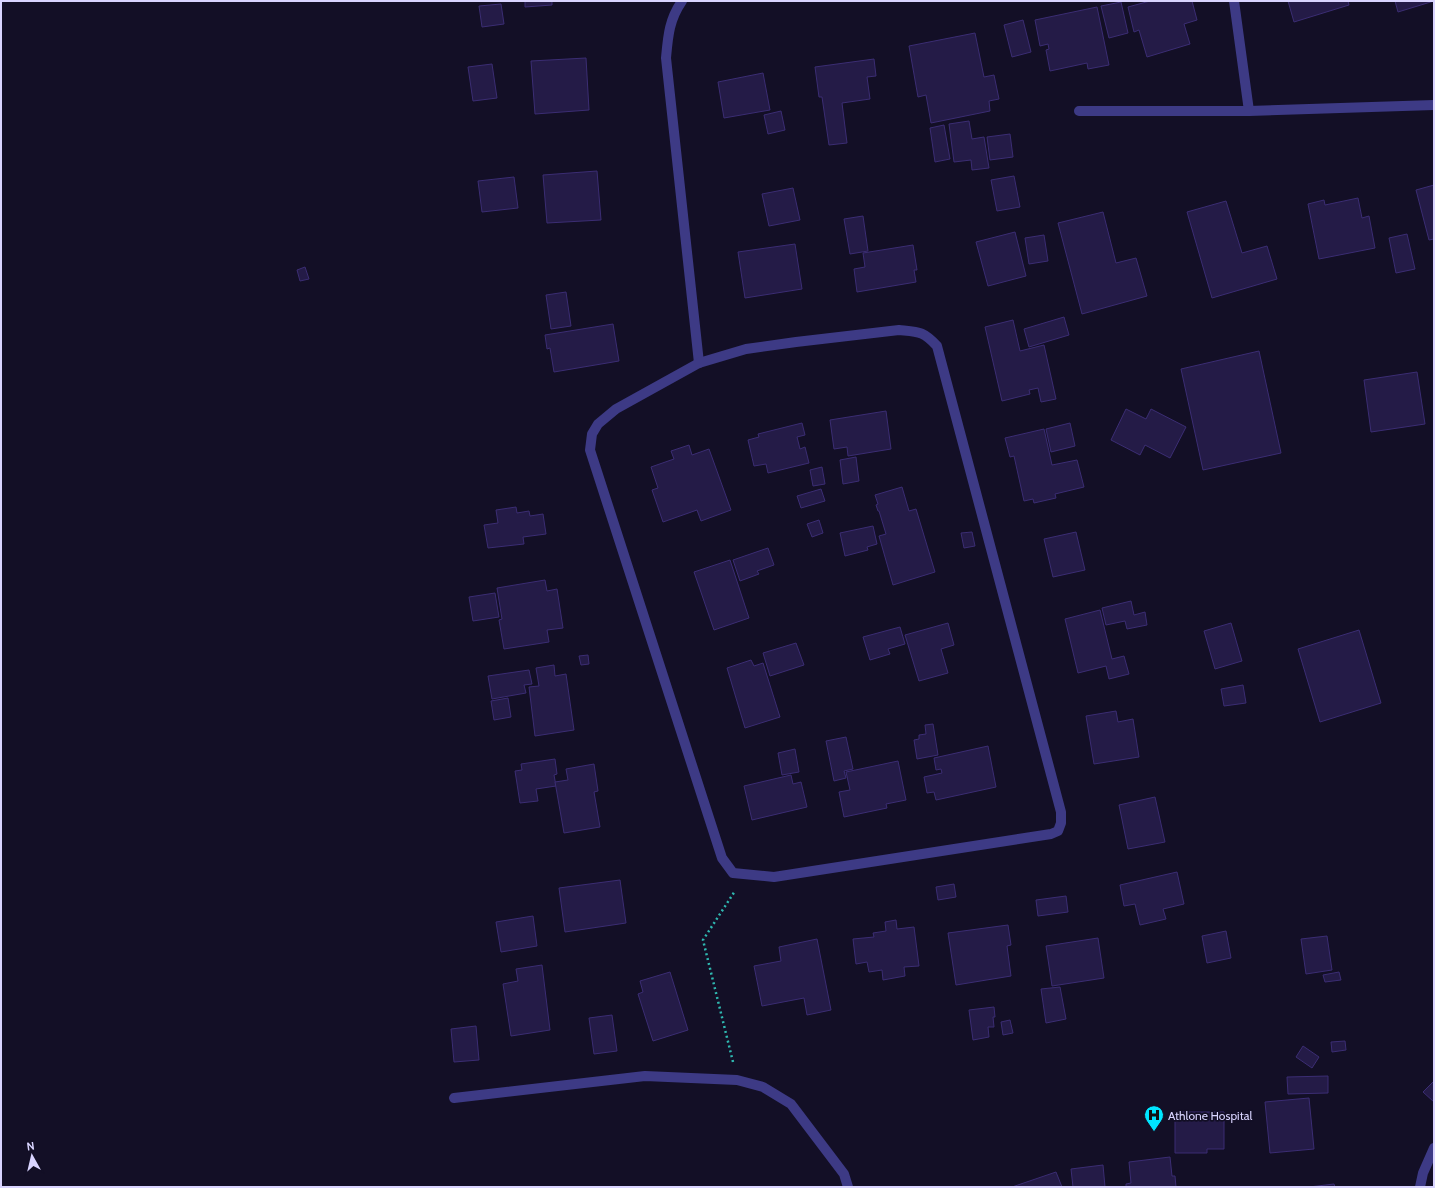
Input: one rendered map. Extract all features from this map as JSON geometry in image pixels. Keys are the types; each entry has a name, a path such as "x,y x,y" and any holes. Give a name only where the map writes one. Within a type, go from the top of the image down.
{"street":[{"path":"682,1 674,13 668,36 666,58 699,363"},
{"path":"1234,1 1249,111"},
{"path":"1079,111 1249,111 1434,105"},
{"path":"899,330 920,332 928,337 937,346 1061,812 1061,823 1058,831 1051,834 774,878 734,873 722,858 590,450 592,434 598,424 616,409 699,363 746,349 884,331 899,330"},
{"path":"454,1098 645,1076 737,1080 763,1087 791,1104 844,1174 848,1187"},
{"path":"1420,1187 1423,1173 1434,1148"}],"path":[{"path":"737,1080 703,940 745,875"}],"building":[{"path":"525,1 552,1 552,5 525,7"},
{"path":"1150,1 1192,1 1197,20 1184,24 1190,44 1147,57 1139,30 1134,32 1128,7"},
{"path":"1288,1 1348,1 1349,5 1294,22"},
{"path":"1395,1 1434,1 1398,12"},
{"path":"1121,2 1128,33 1109,38 1101,6"},
{"path":"501,4 504,24 482,27 479,6"},
{"path":"1097,7 1109,65 1088,69 1087,63 1050,71 1046,50 1049,49 1048,44 1040,46 1035,20"},
{"path":"1023,20 1031,52 1012,57 1004,25"},
{"path":"975,33 984,77 994,75 999,99 989,101 990,111 931,123 926,95 918,97 909,46"},
{"path":"586,58 589,110 535,114 531,61"},
{"path":"874,59 876,76 867,77 870,99 842,103 847,143 829,145 822,97 819,97 815,67"},
{"path":"492,64 497,98 473,101 468,67"},
{"path":"763,73 770,110 724,118 718,82"},
{"path":"781,111 785,130 768,134 764,115"},
{"path":"969,121 972,139 984,137 989,168 972,170 971,160 954,162 949,124"},
{"path":"944,125 950,159 935,162 930,128"},
{"path":"1010,134 1013,157 990,160 987,137"},
{"path":"597,171 601,220 547,223 543,175"},
{"path":"1014,176 1020,207 997,211 991,180"},
{"path":"514,177 518,208 482,212 478,181"},
{"path":"1434,185 1434,239 1429,240 1416,190"},
{"path":"793,188 800,220 769,226 762,194"},
{"path":"1358,198 1362,218 1369,216 1375,248 1319,259 1308,204 1324,200 1325,205"},
{"path":"1226,201 1242,253 1267,246 1277,279 1212,298 1187,212"},
{"path":"1103,212 1116,263 1136,258 1147,296 1082,314 1058,223"},
{"path":"863,216 868,251 850,254 844,219"},
{"path":"1015,232 1026,276 988,286 976,242"},
{"path":"1407,234 1415,269 1396,273 1389,238"},
{"path":"1044,235 1048,261 1029,264 1025,238"},
{"path":"795,244 802,289 745,298 738,252"},
{"path":"913,245 917,270 914,270 916,282 857,292 854,269 865,267 863,253"},
{"path":"305,267 309,279 300,281 297,270"},
{"path":"566,292 571,326 551,329 546,295"},
{"path":"1064,317 1069,335 1029,347 1024,329"},
{"path":"1013,320 1020,351 1044,345 1056,399 1041,402 1038,388 1029,390 1030,394 1002,401 985,327"},
{"path":"613,324 619,361 554,372 550,348 547,349 545,335"},
{"path":"1259,351 1281,453 1203,470 1181,369"},
{"path":"1417,372 1425,424 1371,432 1364,380"},
{"path":"1126,409 1146,419 1151,409 1186,427 1170,458 1145,445 1140,455 1111,440"},
{"path":"886,411 891,449 848,456 847,447 834,449 830,420"},
{"path":"802,423 805,435 797,437 800,449 805,447 809,463 768,473 766,464 754,466 748,440 759,437 758,434"},
{"path":"1070,423 1075,446 1051,452 1046,429"},
{"path":"1044,429 1052,465 1077,460 1084,487 1055,494 1056,498 1034,503 1033,499 1024,501 1014,456 1010,457 1005,438"},
{"path":"689,445 692,455 709,449 731,510 701,521 697,510 663,522 652,490 658,488 651,467 674,459 671,451"},
{"path":"856,457 859,481 843,484 840,460"},
{"path":"822,467 825,484 813,486 810,470"},
{"path":"902,487 909,511 916,509 935,572 893,585 879,536 886,534 876,505 878,504 875,495"},
{"path":"821,489 825,501 801,508 797,496"},
{"path":"516,507 517,513 529,511 530,516 543,514 546,534 523,537 524,544 488,548 484,525 498,523 496,510"},
{"path":"819,520 823,533 812,537 807,524"},
{"path":"873,526 877,544 867,547 868,550 845,556 840,533"},
{"path":"972,532 975,546 964,548 961,533"},
{"path":"1076,532 1085,570 1053,577 1044,539"},
{"path":"768,548 774,565 757,571 759,574 740,581 733,560"},
{"path":"730,560 749,618 714,630 694,572"},
{"path":"545,580 547,591 557,589 563,628 547,630 549,642 504,649 499,620 502,619 497,588"},
{"path":"495,593 499,617 473,621 469,597"},
{"path":"1131,601 1134,615 1145,612 1147,625 1127,629 1125,621 1106,625 1102,608"},
{"path":"1100,610 1112,659 1124,656 1129,674 1109,679 1106,666 1078,673 1065,619"},
{"path":"948,623 954,645 941,649 948,673 919,681 905,635"},
{"path":"1231,623 1242,661 1215,669 1204,631"},
{"path":"900,627 905,644 888,649 890,654 870,660 863,637"},
{"path":"1359,630 1381,703 1320,722 1298,649"},
{"path":"796,643 804,665 770,676 763,653"},
{"path":"588,655 589,664 581,665 579,656"},
{"path":"751,660 754,666 763,663 780,717 745,728 727,668"},
{"path":"554,665 555,676 566,674 574,730 535,736 529,687 539,686 536,668"},
{"path":"529,670 532,684 524,685 526,693 492,699 488,676"},
{"path":"1243,685 1246,703 1224,706 1221,689"},
{"path":"508,698 511,717 494,720 491,701"},
{"path":"1116,711 1118,722 1133,719 1139,757 1094,764 1086,716"},
{"path":"933,724 938,755 917,759 914,740 919,739 919,735 926,734 925,725"},
{"path":"846,737 853,769 844,771 846,778 834,781 826,741"},
{"path":"988,746 996,787 936,800 934,792 927,793 924,777 942,773 941,769 936,770 934,758"},
{"path":"795,749 799,772 782,775 778,753"},
{"path":"555,759 557,774 554,775 556,786 536,789 538,801 520,803 515,771 522,770 521,764"},
{"path":"898,761 906,800 886,804 887,808 844,817 839,792 850,790 846,772"},
{"path":"594,764 598,791 594,792 600,827 564,833 555,782 568,780 566,769"},
{"path":"791,775 793,784 801,782 807,807 752,820 744,786"},
{"path":"1155,797 1165,842 1128,849 1119,805"},
{"path":"1177,872 1184,904 1163,909 1166,919 1140,925 1135,904 1124,906 1120,885"},
{"path":"620,880 626,923 565,932 559,888"},
{"path":"954,884 956,897 938,900 936,887"},
{"path":"1066,896 1068,912 1038,916 1036,900"},
{"path":"533,916 537,946 501,952 496,922"},
{"path":"896,920 897,929 914,927 919,966 904,967 905,976 883,980 882,970 869,972 867,962 856,964 853,939 874,937 873,933 886,931 885,922"},
{"path":"1008,925 1011,945 1007,946 1011,976 956,985 948,933"},
{"path":"1226,931 1231,958 1207,963 1202,936"},
{"path":"1327,936 1332,970 1306,974 1301,939"},
{"path":"1098,938 1104,978 1052,986 1046,946"},
{"path":"817,939 831,1010 807,1015 804,998 762,1006 754,966 781,961 779,947"},
{"path":"542,965 550,1030 511,1036 503,984 518,981 516,969"},
{"path":"670,972 688,1030 653,1041 638,994 643,992 640,981"},
{"path":"1339,972 1341,980 1325,982 1323,975"},
{"path":"1060,987 1066,1019 1046,1023 1041,989"},
{"path":"994,1007 994,1027 988,1027 989,1037 973,1040 969,1010"},
{"path":"612,1015 617,1051 594,1054 589,1018"},
{"path":"1010,1020 1013,1033 1003,1035 1001,1022"},
{"path":"476,1026 479,1060 454,1062 451,1029"},
{"path":"1345,1041 1346,1050 1332,1052 1331,1042"},
{"path":"1303,1046 1319,1057 1312,1068 1296,1057"},
{"path":"1328,1076 1328,1093 1288,1094 1287,1077"},
{"path":"1434,1081 1434,1102 1423,1092"},
{"path":"1309,1098 1314,1149 1270,1153 1265,1102"},
{"path":"1175,1112 1224,1112 1224,1149 1207,1149 1207,1153 1175,1153"},
{"path":"1170,1157 1172,1176 1175,1176 1176,1187 1126,1187 1126,1184 1131,1183 1129,1162"},
{"path":"1103,1165 1105,1187 1073,1187 1071,1169"},
{"path":"1056,1172 1062,1187 1012,1187"},
{"path":"1334,1184 1335,1187 1309,1187"}],"place":[{"name":"Athlone Hospital","path":"1154,1132"}]}
